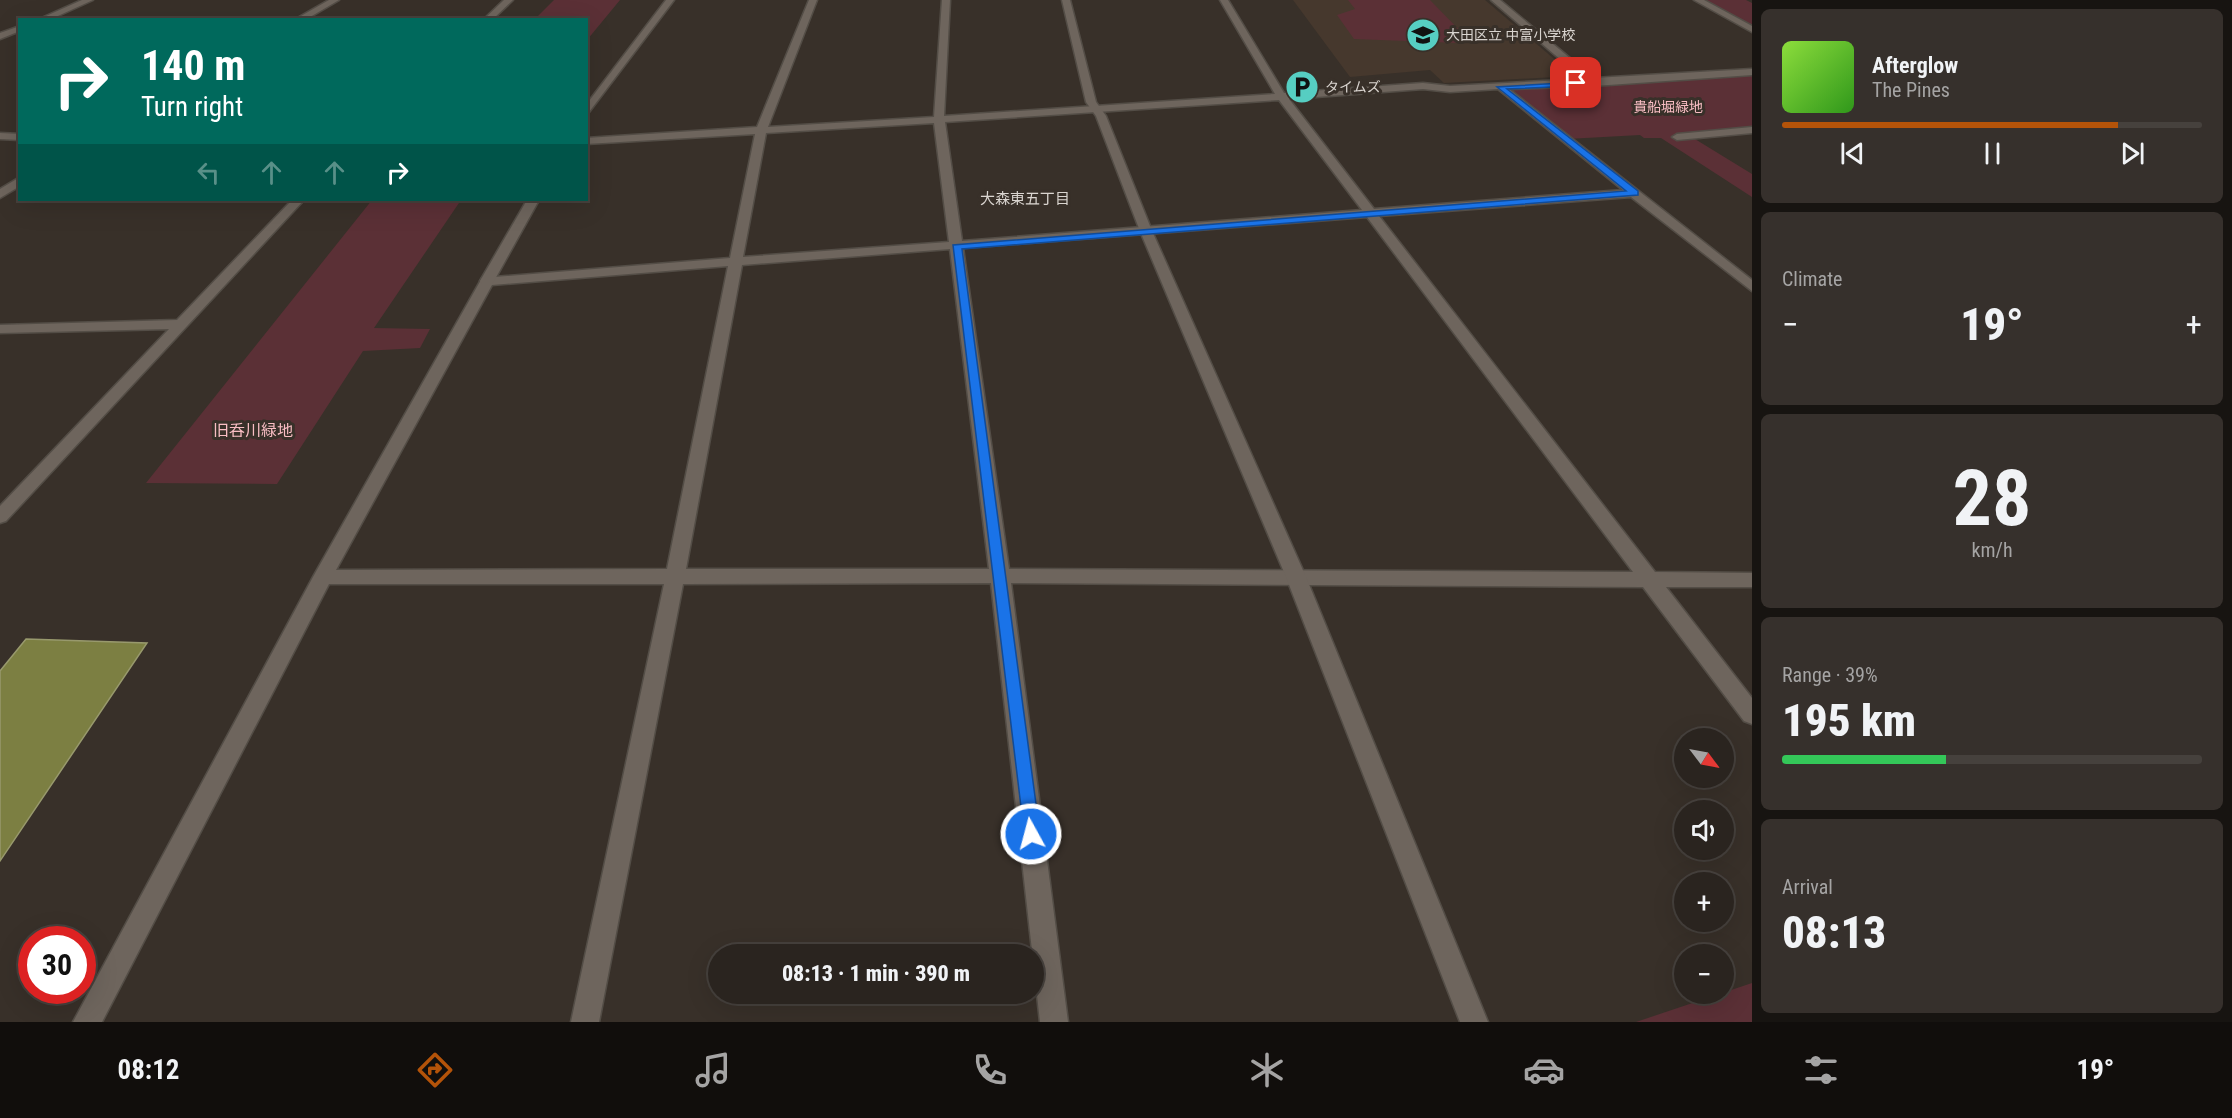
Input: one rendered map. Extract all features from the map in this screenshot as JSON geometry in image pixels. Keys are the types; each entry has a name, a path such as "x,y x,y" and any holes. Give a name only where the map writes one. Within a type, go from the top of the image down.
{"street":[{"path":"46,18 89,0"},
{"path":"302,18 335,0"},
{"path":"489,18 509,0"},
{"path":"588,110 670,0"},
{"path":"585,1022 761,131 813,0"},
{"path":"946,0 939,119 1000,576 1054,1022"},
{"path":"1066,0 1090,102 1098,110 1146,231 1296,577 1474,1022"},
{"path":"1224,0 1282,97 1652,580 1752,715"},
{"path":"1495,0 1594,82"},
{"path":"1698,0 1752,28"},
{"path":"588,141 1098,110 1424,86 1450,89 1500,87 1752,72"},
{"path":"1500,87 1752,287"},
{"path":"1677,137 1752,130"},
{"path":"0,136 18,138"},
{"path":"0,195 18,182"},
{"path":"487,281 957,247 1635,193"},
{"path":"0,517 297,201"},
{"path":"87,1022 322,577 532,201"},
{"path":"0,329 180,324"},
{"path":"322,577 675,575 1752,580"}],"shaded area":[{"name":"大田区立 中富小学校","path":"1293,0 1485,0 1574,76 1444,83 1430,70 1350,77"},
{"path":"26,639 147,643 0,861 0,671"}],"green space":[{"path":"554,0 620,0 588,39 588,18 536,18"},
{"path":"1348,0 1430,0 1469,40 1457,40 1458,43 1354,39 1337,15 1355,9"},
{"path":"1702,0 1746,0 1752,3 1752,29"},
{"name":"貴船堀緑地","path":"1752,72 1752,130 1690,136 1752,174 1752,197 1661,138 1644,138 1640,135 1567,139 1501,87"},
{"name":"旧呑川緑地","path":"371,201 460,201 374,328 430,329 420,348 363,351 277,484 146,483"},
{"path":"1752,983 1752,1022 1636,1022 1690,1004 1734,1004 1734,989"}],"place":[{"name":"大田区立 中富小学校","path":"1423,35"},
{"name":"タイムズ","path":"1302,87"}],"district":[{"name":"大森東五丁目","path":"1025,199"}],"route":[{"path":"1031,834 957,247 1635,193 1500,87 1576,83"}]}
